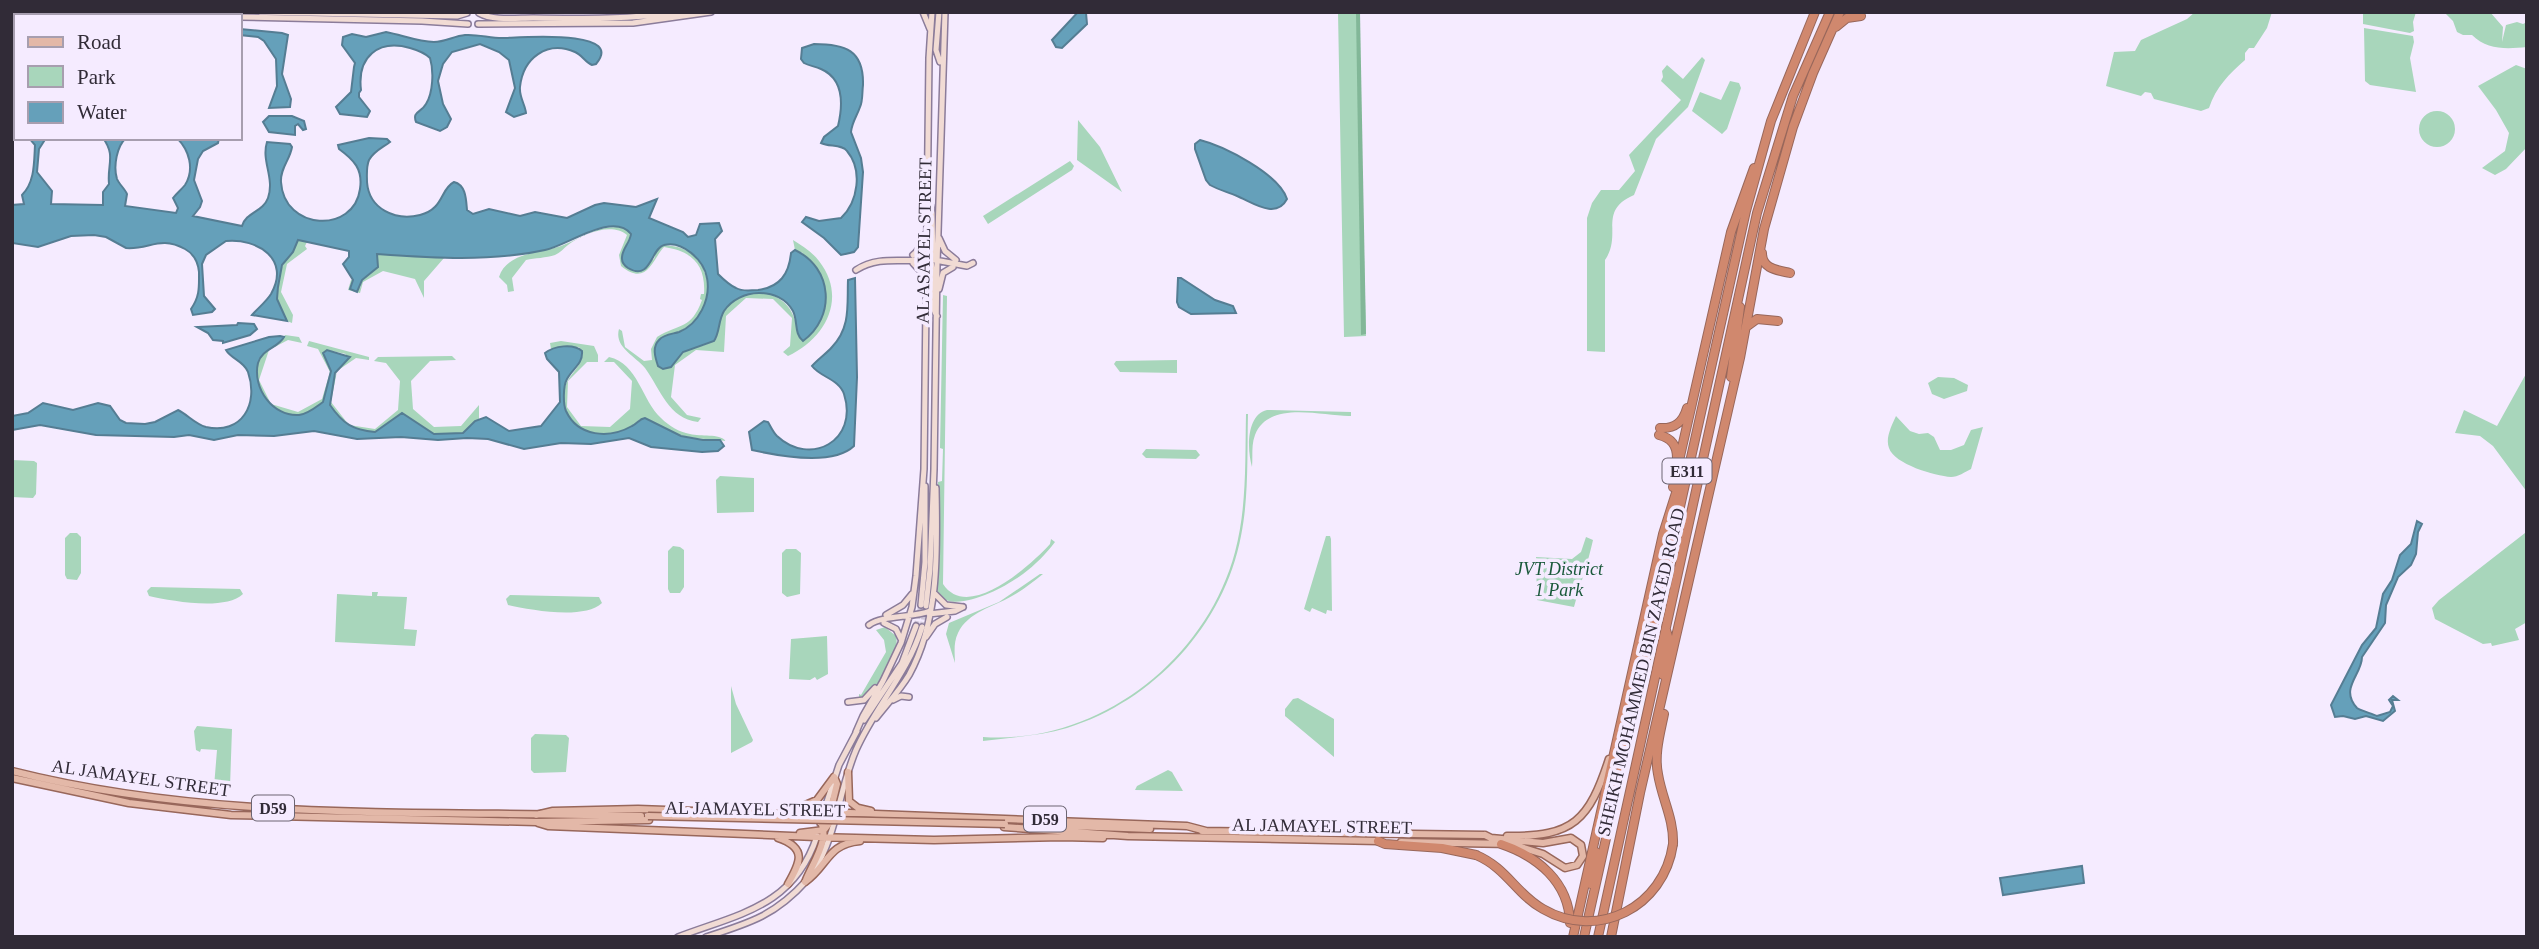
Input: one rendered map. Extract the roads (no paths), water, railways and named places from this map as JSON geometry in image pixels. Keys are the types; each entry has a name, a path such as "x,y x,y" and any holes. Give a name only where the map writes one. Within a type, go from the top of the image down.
{"highway":[{"name":"SHEIKH MOHAMMED BIN ZAYED ROAD","path":"1584,937 1746,211 1760,156 1781,94 1815,12"},
{"name":"SHEIKH MOHAMMED BIN ZAYED ROAD","path":"1598,937 1757,213 1793,96 1830,12"},
{"path":"1611,937 1655,727 1729,408 1764,229 1793,127 1840,12"},
{"path":"1827,41 1842,21 1861,16"},
{"path":"1663,534 1663,524 1738,208 1747,180 1760,156"},
{"path":"1764,229 1762,260 1769,267 1790,273"},
{"path":"1729,408 1740,312 1738,299"},
{"path":"1746,327 1757,319 1778,321"},
{"path":"1673,488 1676,448 1660,431 1673,427 1684,418 1704,352"},
{"path":"1588,916 1603,808 1663,534 1685,464 1691,455"},
{"path":"1378,841 1385,844 1458,850 1476,855 1499,868 1527,898 1546,911 1566,919 1589,922 1617,917 1647,898 1664,875 1673,845 1671,814 1659,780 1656,757 1690,597 1696,550"},
{"path":"1655,727 1669,640 1665,627"},
{"path":"1571,937 1603,808"},
{"path":"1501,844 1530,856 1555,879 1568,909 1571,937"}],"main road":[{"path":"260,12 457,16 467,13"},
{"path":"478,12 495,17 623,21 681,12"},
{"path":"478,12 481,17 478,24"},
{"path":"242,17 422,21 472,26 623,21 711,12"},
{"path":"923,12 930,32"},
{"name":"AL ASAYEL STREET","path":"864,735 907,678 921,646 930,569 937,316 937,291 927,232 932,12"},
{"path":"939,12 936,50 942,65"},
{"name":"AL ASAYEL STREET","path":"926,609 926,280 938,235 945,12"},
{"path":"467,13 465,17 468,24"},
{"path":"927,195 932,213 932,305 937,316"},
{"path":"913,255 921,247 923,236 927,232"},
{"path":"938,235 945,251 956,260"},
{"path":"856,270 881,261 932,260 967,266 973,263"},
{"path":"913,263 926,280"},
{"path":"937,291 943,273 953,267"},
{"name":"AL ASAYEL STREET","path":"834,777 901,643 909,618 915,589 924,469"},
{"name":"AL ASAYEL STREET","path":"926,609 933,592 936,540 934,469"},
{"path":"886,615 903,606 915,589"},
{"path":"869,625 877,620 909,618 926,609 955,611 963,607 943,604 933,592"},
{"path":"921,646 931,628 947,617"},
{"path":"884,623 896,629 901,643"},
{"name":"AL ASAYEL STREET","path":"678,937 746,914 775,896 807,860 826,825 864,735 905,667 919,626 897,671 856,732"},
{"path":"848,702 867,698 887,672"},
{"path":"888,703 898,697 909,697"},
{"path":"1485,835 1541,834 1571,824 1582,816 1594,801 1617,746"},
{"name":"AL JAMAYEL STREET","path":"12,771 123,793 216,804 536,818"},
{"path":"848,772 847,794 852,804 883,815"},
{"path":"779,814 811,804 821,796 834,777"},
{"path":"805,882 826,825 837,784 834,777"},
{"name":"AL JAMAYEL STREET","path":"12,778 129,803 231,815 648,818 1004,825 1206,831 1485,835 1491,838 1543,843 1572,838 1581,845 1583,856 1577,865 1565,868 1543,854 1511,844 1128,836 1004,825"},
{"name":"D59","path":"536,818 553,811 638,809 779,814 808,812 826,825 876,838 1111,839 1128,836"},
{"path":"770,835 883,815"},
{"name":"D59","path":"883,815 1068,820 1187,827 1206,831"},
{"name":"D59","path":"536,818 548,826 770,835"},
{"path":"770,835 789,841 798,850 799,864 788,884"},
{"path":"706,937 765,916 784,903 837,848 847,843 876,838"}],"water":[{"path":"1078,12 1086,13 1087,24 1062,48 1056,47 1052,40"},
{"path":"242,29 288,35 282,74 291,99 290,107 269,108 277,86 276,59 264,41 258,37 242,35"},
{"path":"386,32 434,42 470,35 566,38 584,40 596,45 601,53 596,64 592,65 577,53 565,49 555,48 538,54 531,60 522,77 520,91 526,113 514,117 506,112 515,88 509,60 499,52 480,44 452,52 443,64 438,81 443,104 451,119 447,127 440,131 416,122 415,118 430,94 430,58 410,48 388,46 372,53 362,68 359,97 370,111 367,117 340,114 336,107 351,92 355,63 342,45 343,37 352,34 366,37"},
{"path":"814,44 835,45 850,51 860,64 862,73 862,102 851,132 861,158 863,172 858,247 854,252 841,255 802,222 806,217 819,221 841,218 855,195 857,176 847,151 842,147 821,143 824,137 838,126 841,101 838,86 829,73 804,63 801,59 802,48"},
{"path":"269,116 292,116 304,121 306,129 303,130 298,124 295,126 295,135 269,132 263,122"},
{"path":"369,138 387,139 390,142 376,152 369,160 367,168 369,191 378,206 385,211 401,216 428,212 438,204 446,189 454,182 463,189 467,210 473,214 489,209 520,216 535,212 567,218 604,203 636,207 657,199 649,218 683,232 688,237 696,235 700,224 719,223 722,231 715,239 718,274 731,285 739,289 758,290 778,283 788,267 791,253 795,250 817,268 826,293 825,306 814,331 803,341 798,335 793,311 787,303 769,294 749,294 731,303 724,311 714,341 683,352 671,367 663,369 658,366 655,346 661,338 679,332 698,317 707,294 705,271 697,258 685,248 671,244 660,247 642,271 628,268 623,263 622,256 631,234 623,228 613,226 545,250 525,254 440,258 377,254 378,267 362,280 357,292 350,289 353,280 343,264 349,257 349,251 298,240 293,252 282,265 278,287 277,299 287,321 252,315 269,297 276,282 277,271 268,253 249,243 226,241 206,255 202,264 204,296 215,309 212,312 193,315 191,309 199,287 198,265 191,253 176,245 161,243 126,248 106,237 94,235 71,236 38,247 12,243 12,205 24,204 22,195 33,172 35,145 31,140 45,140 39,149 37,172 52,191 51,204 103,205 103,192 109,184 110,160 104,140 124,140 118,151 115,168 117,179 127,194 125,206 176,213 178,208 173,198 185,185 190,173 185,148 179,140 219,140 218,143 203,151 198,159 194,180 202,201 193,216 242,226 268,198 270,183 267,142 290,144 292,147 281,177 285,198 294,210 306,218 319,221 346,214 355,204 360,189 359,170 338,145"},
{"path":"1200,140 1250,162 1273,180 1287,199 1277,208 1264,208 1210,185 1195,149 1195,144"},
{"path":"855,278 857,377 854,446 845,452 820,458 791,457 752,450 749,432 764,421 768,422 777,436 790,445 804,449 817,449 838,436 847,411 844,394 834,381 812,366 832,347 842,332 847,315 848,280"},
{"path":"1178,278 1215,300 1233,306 1236,313 1191,314 1179,307"},
{"path":"254,324 257,329 250,335 223,343 213,340 208,333 197,327 237,325"},
{"path":"284,337 260,358 258,382 261,391 273,406 290,414 306,413 323,402 331,371 323,353 327,350 350,357 335,373 330,405 339,417 355,428 375,432 402,413 434,434 463,433 475,421 486,417 509,431 541,426 560,402 559,372 545,353 558,347 569,346 582,351 579,363 566,382 564,395 566,411 578,426 595,433 614,433 645,418 681,436 720,440 724,446 718,451 702,452 651,447 629,438 591,444 561,443 524,449 488,439 357,439 314,431 274,436 238,435 214,440 189,435 96,435 40,425 12,430 12,416 28,413 43,403 73,410 98,403 110,406 120,420 126,423 155,422 178,410 206,427 229,426 238,422 245,414 249,406 251,384 246,368 226,350"},
{"path":"2417,521 2422,524 2418,532 2416,554 2411,565 2398,577 2386,605 2385,623 2362,657 2350,694 2358,709 2377,716 2390,712 2393,706 2389,700 2393,696 2398,700 2392,700 2395,711 2383,721 2366,716 2355,719 2335,717 2331,705 2362,645 2376,628 2383,594 2392,580 2400,555 2411,544"},
{"path":"2082,866 2084,883 2003,895 2000,878"}],"tunnel":[{"path":"916,626 921,605"},
{"path":"922,627 926,606"}],"park label":[{"name":"JVT District 1 Park","path":"1559,579"}]}
